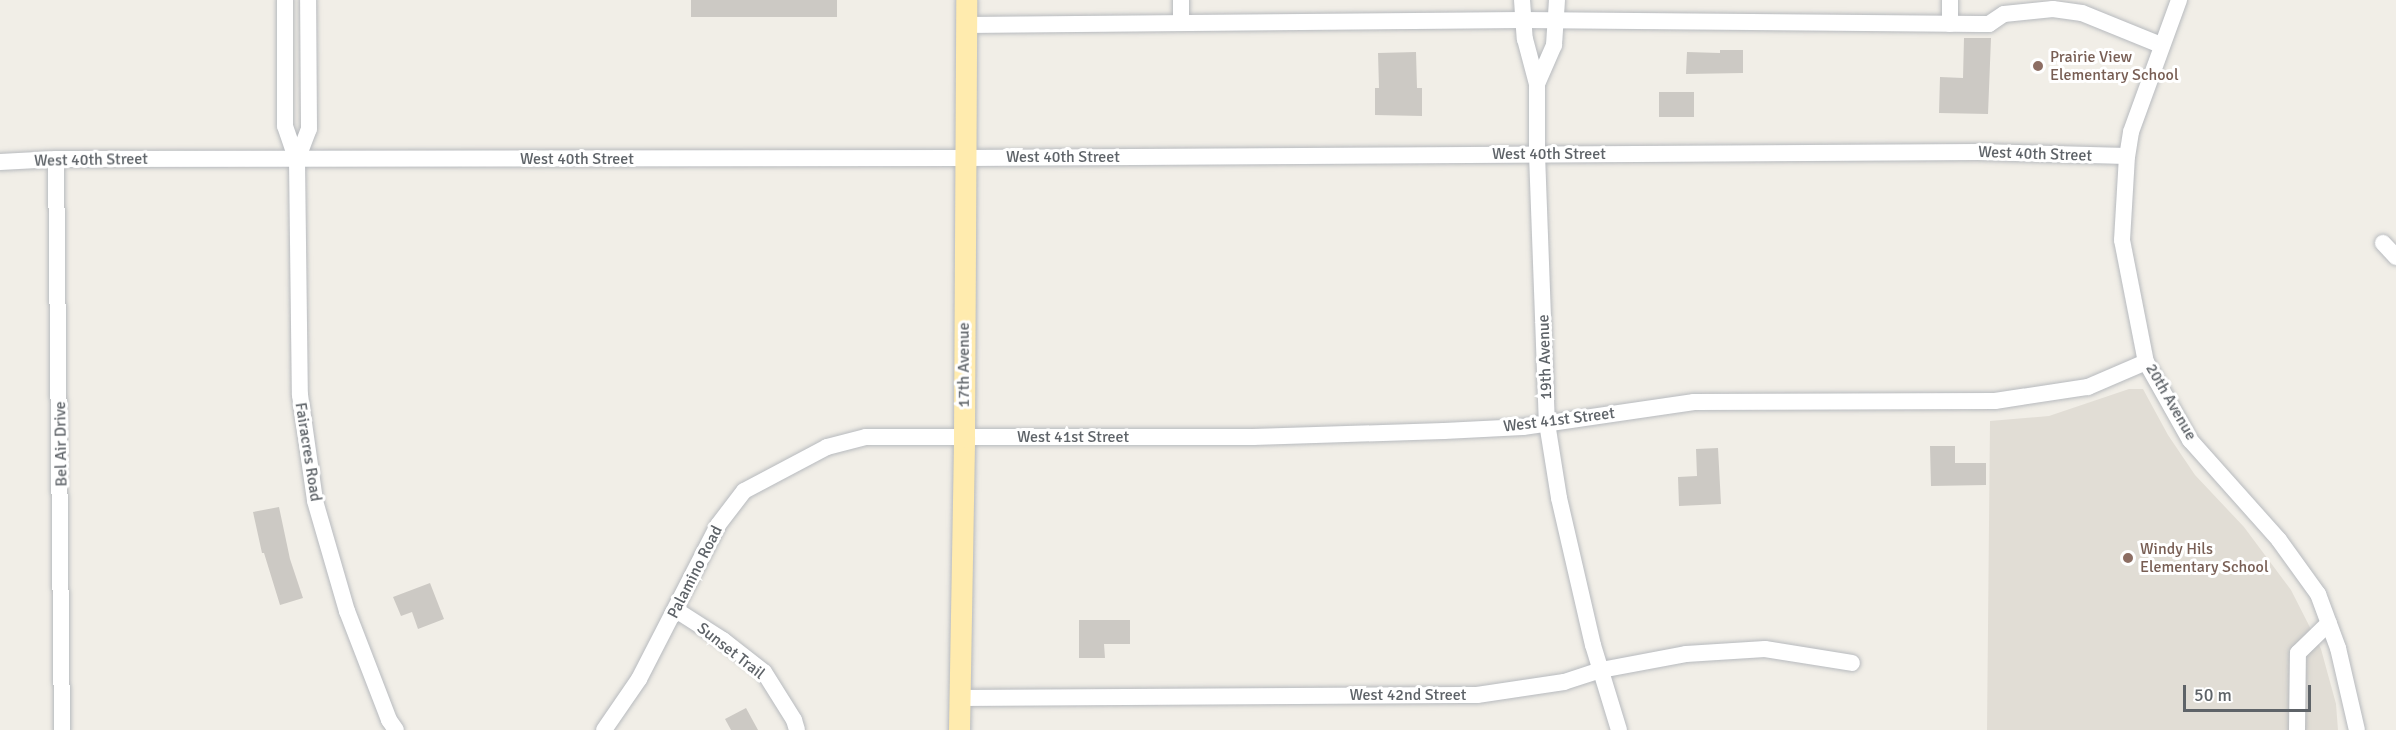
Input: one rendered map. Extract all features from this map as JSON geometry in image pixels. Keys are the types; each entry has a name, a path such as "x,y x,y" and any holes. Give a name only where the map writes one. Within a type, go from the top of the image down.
{"main road":[{"name":"17th Avenue","path":"959,730 964,437 966,0"}],"street":[{"name":"Fairacres Road","path":"285,0 285,126 297,159 300,394 315,501 348,611 389,720 396,730"},
{"name":"Fairacres Road","path":"297,159 309,129 308,0"},
{"path":"1181,0 1181,22"},
{"name":"19th Avenue","path":"1522,0 1522,20 1537,84 1537,154 1547,423 1559,498 1601,670 1619,730"},
{"name":"19th Avenue","path":"1537,84 1549,61 1557,0"},
{"path":"1950,0 1950,24"},
{"name":"20th Avenue","path":"2179,0 2131,132 2127,156 2122,240 2146,362 2190,441 2279,540 2318,594 2352,702 2357,730"},
{"path":"966,25 1522,20 1989,24 2004,14 2053,9 2082,13 2161,45"},
{"name":"West 40th Street","path":"0,162 56,159 966,158 1978,152 2127,156"},
{"name":"Bel Air Drive","path":"56,159 62,730"},
{"path":"2383,243 2396,256"},
{"name":"West 41st Street","path":"964,437 1253,436 1444,431 1547,423 1694,402 1995,401 2088,387 2146,362"},
{"name":"Palamino Road","path":"604,730 639,680 718,525 744,491 768,476 827,447 866,437 964,437"},
{"name":"Sunset Trail","path":"676,610 723,640 764,672 794,720 797,730"},
{"path":"2297,730 2298,653 2329,623"},
{"name":"West 42nd Street","path":"959,698 1477,695 1564,682 1601,670 1686,654 1765,649 1852,663"}],"shaded area":[{"name":"Windy Hils Elementary School","path":"2129,389 2143,389 2168,435 2195,475 2244,527 2291,590 2321,649 2336,704 2338,730 1987,730 1990,421 2049,416"}],"building":[{"path":"691,0 837,0 837,17 691,17"},
{"path":"1964,38 1991,38 1988,114 1939,113 1940,77 1963,78"},
{"path":"1720,50 1743,50 1743,73 1686,74 1687,52 1720,53"},
{"path":"1416,52 1417,88 1422,88 1422,116 1375,115 1375,88 1379,88 1378,53"},
{"path":"1659,92 1694,92 1694,117 1659,117"},
{"path":"1930,446 1955,446 1955,463 1986,463 1986,485 1931,486"},
{"path":"1718,448 1721,504 1679,506 1678,477 1697,476 1696,449"},
{"path":"279,507 290,559 303,598 280,605 264,553 262,553 253,512"},
{"path":"430,583 444,619 418,629 412,612 401,616 393,597"},
{"path":"1079,620 1130,620 1130,644 1104,644 1105,658 1079,658"},
{"path":"746,708 758,730 731,730 725,719"}],"place":[{"name":"Prairie View Elementary School","path":"2038,66"},
{"name":"Windy Hils Elementary School","path":"2128,558"}]}
